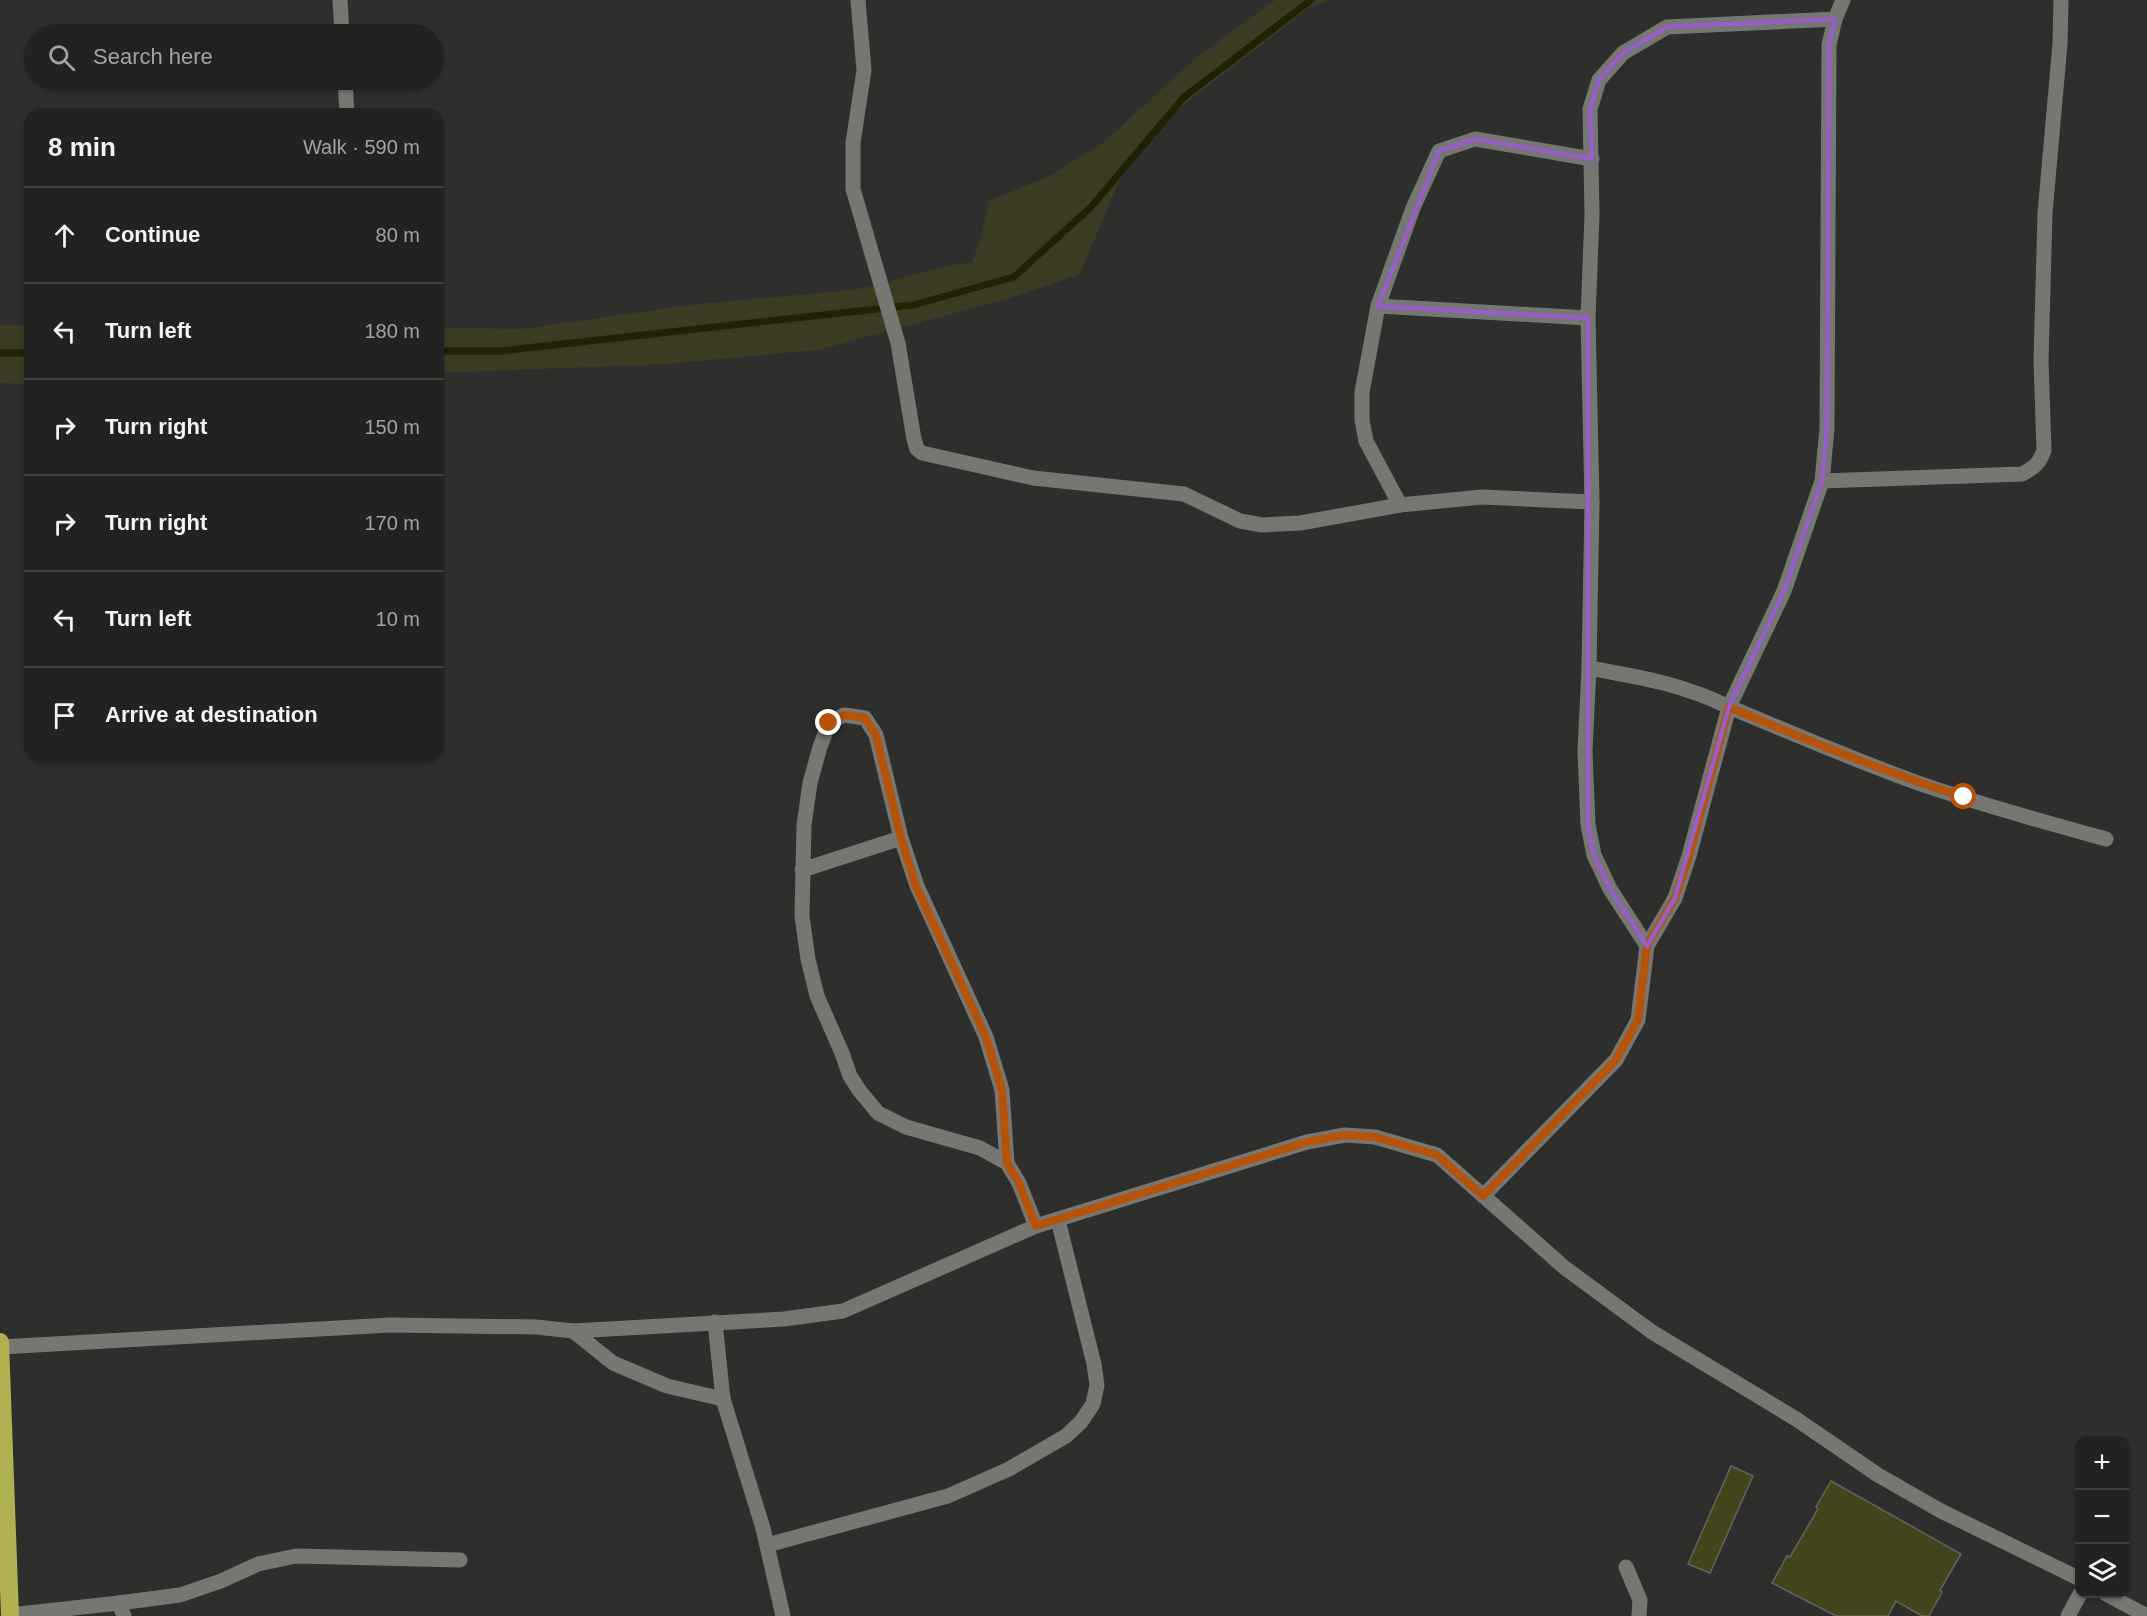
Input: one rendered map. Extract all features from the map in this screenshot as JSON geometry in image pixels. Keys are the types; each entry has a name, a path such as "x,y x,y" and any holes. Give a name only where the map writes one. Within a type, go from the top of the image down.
{"highway":[{"path":"0,1342 0,1402 10,1615"}],"street":[{"path":"340,0 341,24"},
{"path":"858,0 864,70 854,143 853,189 898,344 914,439 917,449 922,453 1033,478 1184,494 1240,521 1262,525 1300,523 1400,505 1482,497 1592,502"},
{"path":"1483,1196 1616,1060 1638,1020 1647,945 1675,898 1689,856 1729,707 1784,591 1822,481 1827,429 1829,45 1835,19 1843,0"},
{"path":"1822,481 2022,474 2032,469 2041,460 2044,450 2042,362 2045,213 2061,44 2061,0"},
{"path":"1647,945 1610,889 1594,855 1588,825 1585,750 1592,502 1588,318 1592,159 1590,109 1599,80 1623,53 1667,27 1835,19"},
{"path":"346,90 347,108"},
{"path":"1400,505 1366,441 1362,420 1362,392 1378,306 1413,208 1438,151 1475,140 1592,159"},
{"path":"1378,306 1588,318"},
{"path":"1589,668 1665,682 1704,694 1729,707 1829,749 1921,783 2023,816 2106,838"},
{"path":"1007,1163 980,1148 906,1127 878,1113 850,1076 817,996 807,959 802,916 804,825 810,783 820,747 829,723 844,715 865,718 876,735 901,838 916,886 986,1037 1002,1090 1007,1163 1019,1183 1036,1226"},
{"path":"802,870 901,838"},
{"path":"1,1347 390,1325 573,1331 784,1319 843,1311 1036,1226 1307,1142 1345,1135 1375,1137 1437,1155 1565,1268 1652,1332 1796,1419 1878,1474 1941,1511 2075,1577"},
{"path":"767,1545 948,1496 1009,1469 1066,1436 1081,1422 1093,1404 1097,1385 1094,1364 1058,1220"},
{"path":"715,1323 723,1399 767,1545 783,1616"},
{"path":"573,1331 613,1363 667,1386 723,1399"},
{"path":"10,1615 122,1609 180,1595 221,1581 258,1564 296,1556 460,1560"},
{"path":"1626,1567 1640,1600 1640,1616"},
{"path":"2068,1616 2077,1598"},
{"path":"2115,1598 2147,1616"}],"highlighted area":[{"path":"1835,19 1829,45 1827,429 1822,481 1784,591 1729,707 1675,898 1647,946 1610,889 1594,855 1588,825 1588,318 1378,306 1439,151 1475,139 1592,159 1590,109 1599,80 1623,53 1667,27"}],"shaded area":[{"path":"1275,0 1330,0 1310,7 1164,120 1123,172 1080,274 1007,299 818,350 665,364 444,373 444,328 521,329 697,304 855,290 947,266 972,262 981,237 989,201 1051,175 1104,142 1198,56"},
{"path":"0,325 24,325 24,384 0,383"}],"building":[{"path":"1731,1466 1753,1476 1710,1573 1688,1564"},
{"path":"1831,1481 1961,1554 1940,1590 1942,1592 1929,1616 1922,1616 1896,1601 1888,1616 1836,1616 1772,1583 1818,1509 1816,1507"}],"waterway":[{"path":"444,351 500,351 913,305 1014,277 1091,207 1184,97 1311,0"},
{"path":"0,353 24,353"}],"route":[{"path":"829,723 844,715 865,718 876,735 901,838 916,886 986,1037 1002,1090 1007,1163 1019,1183 1036,1226 1307,1142 1345,1135 1375,1137 1437,1155 1483,1196 1616,1060 1638,1020 1647,945 1675,898 1689,856 1729,707 1829,749 1964,797"}]}
